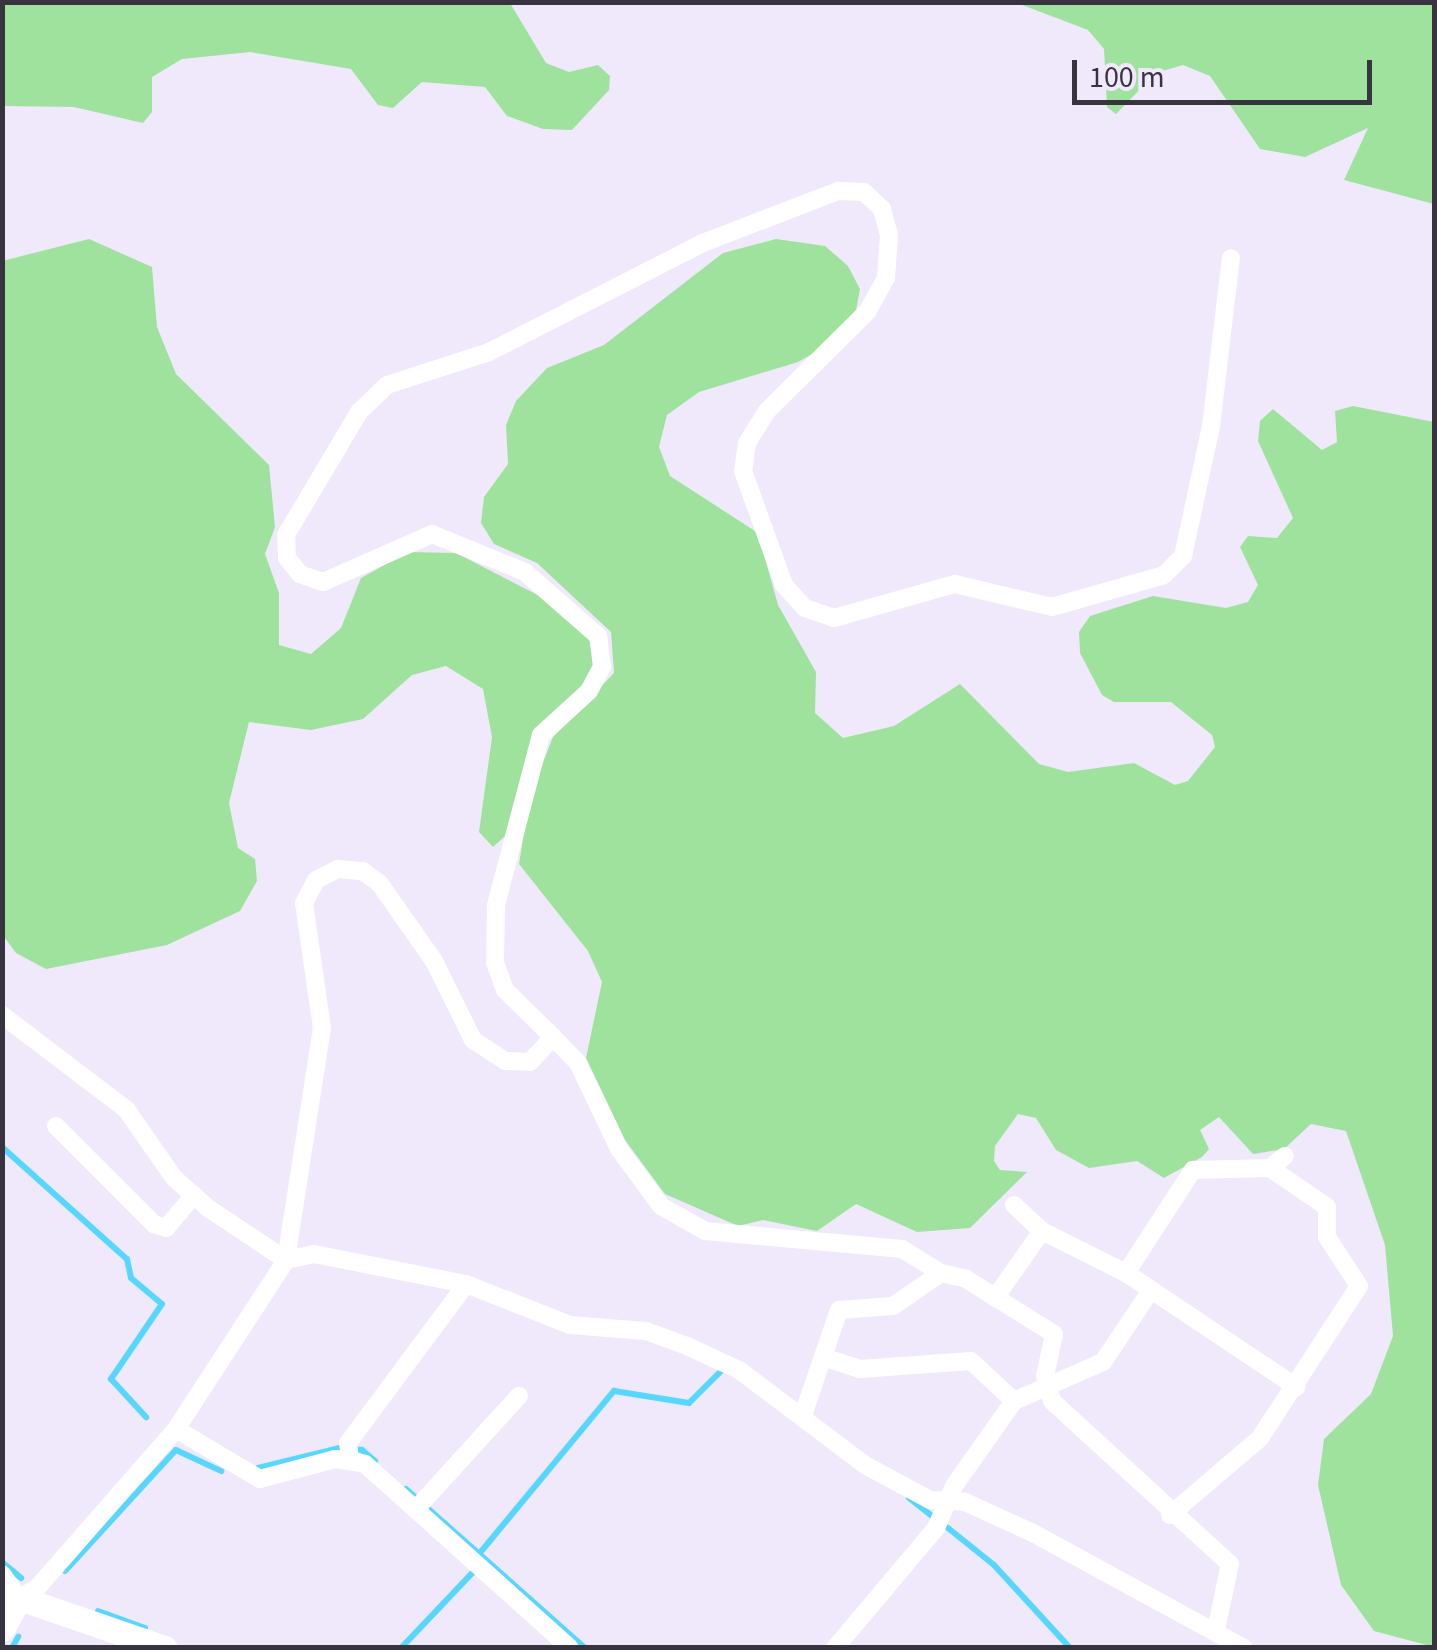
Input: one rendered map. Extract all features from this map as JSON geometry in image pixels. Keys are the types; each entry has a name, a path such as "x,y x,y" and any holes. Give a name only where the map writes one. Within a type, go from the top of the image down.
{"main road":[{"path":"2,1629 11,1595 165,1648"}],"street":[{"path":"1047,1389 1054,1334 902,1248 704,1232 662,1206 618,1150 578,1063 505,990 495,963 496,906 541,736 588,691 602,666 598,636 525,572 432,534 324,582 300,574 288,558 286,535 359,412 387,386 489,352 704,243 838,191 864,192 882,209 889,235 886,278 868,311 768,411 747,444 743,471 784,586 806,608 834,618 955,584 1052,608 1164,575 1184,556 1210,428 1231,258"},
{"path":"2,1574 11,1595 37,1588 176,1429 286,1260 322,1028 304,902 316,880 338,868 363,871 380,884 434,962 473,1040 505,1061 530,1062 552,1037"},
{"path":"2,1015 126,1110 194,1195 286,1260 314,1254 466,1284 570,1324 646,1331 687,1346 803,1415 865,1465 1033,1533 1244,1648"},
{"path":"56,1126 154,1224 166,1228 194,1195"},
{"path":"1126,1273 1193,1170 1277,1162 1327,1207 1326,1237 1359,1286 1296,1387 1230,1469 1170,1516"},
{"path":"1014,1205 1042,1231 1126,1273 1296,1387"},
{"path":"996,1298 1042,1231"},
{"path":"803,1415 840,1310 892,1306 942,1273"},
{"path":"176,1429 260,1479 349,1452 466,1284"},
{"path":"834,1648 952,1503 954,1486 1014,1402 1103,1362 1151,1290"},
{"path":"826,1358 860,1369 972,1361 1014,1402"},
{"path":"1047,1389 1170,1516 1230,1564 1216,1630"},
{"path":"421,1504 519,1396"},
{"path":"349,1452 421,1504 570,1648"}],"green space":[{"path":"3,2 510,3 546,63 569,72 598,65 610,76 609,90 572,130 543,129 507,116 485,87 422,82 393,108 378,105 351,69 250,52 182,59 152,77 152,112 143,123 74,107 3,106"},
{"path":"1017,3 1434,3 1434,204 1344,180 1368,128 1305,157 1260,149 1210,76 1183,65 1156,73 1116,114 1107,107 1104,49 1088,30"},
{"path":"89,239 152,267 157,327 176,374 269,465 275,527 265,554 279,593 279,645 311,654 341,628 361,578 408,552 456,553 551,602 589,637 594,665 584,687 535,733 505,836 493,847 479,832 492,737 483,689 446,666 412,675 363,719 311,730 249,722 229,803 238,848 255,859 257,881 240,911 167,945 46,969 16,953 2,934 2,261"},
{"path":"776,239 825,246 848,266 860,289 856,310 824,347 798,362 699,392 667,415 659,447 670,476 758,533 778,605 816,672 815,713 843,738 894,726 960,684 1039,764 1068,772 1134,763 1175,785 1188,781 1215,747 1212,735 1171,702 1114,702 1102,695 1080,653 1079,632 1090,616 1153,596 1226,608 1248,602 1258,585 1240,547 1248,536 1277,538 1293,518 1258,441 1260,421 1273,409 1322,450 1337,442 1335,411 1353,406 1434,422 1434,1647 1374,1631 1341,1585 1318,1485 1324,1439 1371,1394 1393,1336 1385,1245 1346,1131 1311,1124 1284,1149 1253,1154 1219,1117 1200,1130 1209,1149 1202,1157 1164,1178 1137,1161 1089,1168 1056,1150 1036,1118 1018,1114 995,1146 994,1161 1000,1170 1027,1172 970,1228 917,1232 856,1204 817,1231 763,1220 738,1226 665,1194 625,1140 586,1058 602,982 588,951 519,864 530,795 553,737 614,673 611,632 537,563 494,544 481,523 484,497 508,464 506,425 516,401 547,368 604,345 723,253"}],"waterway":[{"path":"2,1147 127,1259 131,1278 162,1304 111,1379 146,1417"},
{"path":"479,1554 614,1391 689,1403 723,1369"},
{"path":"258,1468 339,1448 362,1450 375,1461"},
{"path":"65,1571 176,1450 221,1471"},
{"path":"406,1489 585,1648"},
{"path":"909,1498 932,1516"},
{"path":"948,1528 994,1565 1070,1648"},
{"path":"2,1562 21,1578"},
{"path":"401,1648 473,1572"},
{"path":"98,1611 145,1628"},
{"path":"12,1648 18,1637"}]}
